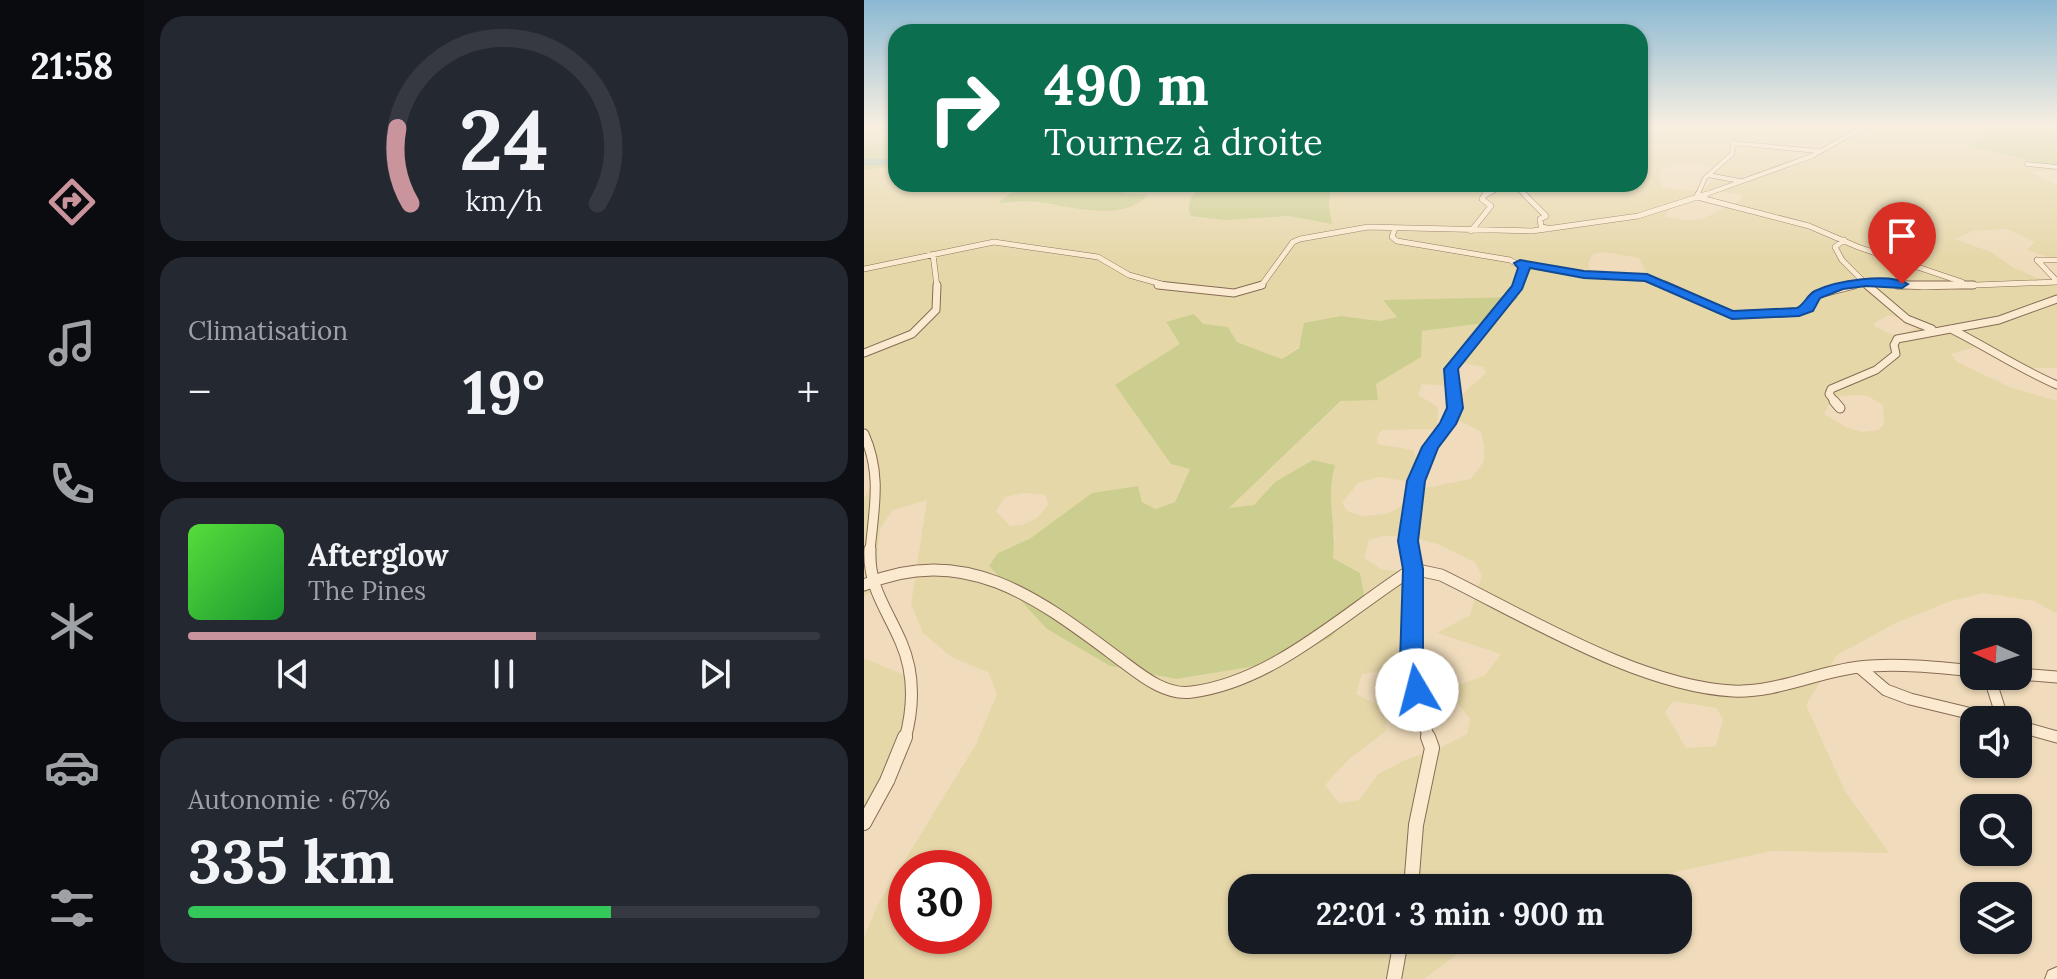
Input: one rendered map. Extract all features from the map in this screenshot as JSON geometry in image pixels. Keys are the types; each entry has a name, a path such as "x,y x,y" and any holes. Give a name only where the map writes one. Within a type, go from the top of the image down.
{"street":[{"path":"1697,197 1700,185 1714,170"},
{"path":"864,269 970,246 1006,244 1098,257 1129,275 1160,286 1234,293 1261,286 1296,240 1355,228 1471,231 1549,229 1638,216 1772,170"},
{"path":"1708,175 1742,181"},
{"path":"1471,231 1491,206 1482,199 1490,192"},
{"path":"1519,192 1544,211 1546,216 1540,219 1541,226 1549,229"},
{"path":"1697,197 1809,226 1967,284"},
{"path":"1395,228 1392,237 1397,241 1584,274 1647,277 1732,315 1799,312 1808,308 1815,295 1826,290 1866,283 1924,287 2057,281"},
{"path":"1844,240 1836,244 1838,255 1866,283 1907,319 1935,330"},
{"path":"864,353 912,334 936,310 938,293 933,254"},
{"path":"2057,260 2037,260 2057,281"},
{"path":"1412,874 1416,825 1432,748 1421,716 1412,663 1413,569 1408,541 1416,481 1430,447 1448,424 1455,408 1451,369 1518,286 1524,268 1520,263"},
{"path":"1840,408 1829,394 1831,389 1876,370 1896,354 1894,345 1897,339 2006,319 2057,299"},
{"path":"1951,329 1996,352 2016,367 2057,385"},
{"path":"864,434 876,459 879,476 869,543 868,583 903,646 913,697 906,741 864,823"},
{"path":"868,583 893,573 935,570 1010,585 1150,681 1171,691 1190,693 1224,687 1303,646 1413,569 1441,575 1605,656 1688,686 1736,691 1773,687 1859,667 1960,669"},
{"path":"1859,667 1886,690 1960,711"},
{"path":"2032,675 2057,677"},
{"path":"2032,730 2057,737"},
{"path":"1394,979 1398,954"}],"shaded area":[{"path":"864,170 888,170 888,192 1013,192 999,203 1030,202 1083,209 1123,208 1147,196 1120,192 1195,192 1192,195 1260,217 1288,216 1331,224 1330,192 1648,192 1648,170 1662,170 1659,175 1662,188 1701,191 1716,177 1716,170 2057,170 2030,171 2057,185 2057,260 2026,250 2035,242 2007,229 1973,231 1955,239 1991,252 2014,268 2057,286 2057,368 2021,368 1979,346 1951,354 1957,362 2012,388 2057,401 2057,614 2034,601 1984,593 1951,601 1896,623 1837,655 1806,705 1845,791 1889,853 1772,851 1667,874 1228,874 1228,954 1458,954 1424,979 864,979 864,937 888,887 888,954 992,954 992,850 911,850 975,746 997,694 988,672 953,658 923,633 911,604 927,500 893,510 880,529 874,591 864,596 864,499 876,477 864,445","holes":["1721,192 1742,195 1741,200 1702,219 1686,221 1664,216 1670,209","1604,252 1639,258 1646,273 1590,270 1588,264 1593,254","1384,301 1486,323 1421,331 1395,371 1342,401 1228,509 1254,505 1275,482 1330,484 1328,500 1335,536 1333,558 1360,573 1365,599 1331,637 1282,662 1176,679 1110,666 1047,629 998,553 1031,538 1051,524 1137,486 1142,502 1156,509 1175,502 1190,469 1181,343 1166,323 1228,327 1237,342 1282,359 1341,316 1380,321 1397,317","1890,315 1916,324 1918,327 1901,335 1887,333 1874,326 1874,323","1461,363 1483,367 1486,373 1454,401 1453,418 1481,432 1484,461 1471,479 1420,489 1397,509 1385,514 1362,516 1347,511 1342,503 1358,483 1379,477 1411,482 1418,463 1413,450 1378,444 1377,437 1382,430 1437,429 1438,407 1418,395 1422,384 1451,386","1868,396 1883,405 1884,424 1878,430 1863,432 1848,428 1824,414 1833,397","1023,493 1046,495 1048,505 1037,518 1022,525 1010,526 996,511 1005,497","1383,536 1407,536 1437,544 1475,562 1482,575 1470,615 1437,633 1501,654 1485,675 1441,692 1454,698 1470,719 1467,734 1378,774 1359,800 1339,803 1325,785 1349,759 1386,731 1387,709 1356,694 1362,674 1396,669 1403,660 1415,585 1405,572 1381,569 1364,558 1369,540","1673,701 1716,708 1723,719 1716,746 1686,748 1665,712"]},
{"path":"864,658 911,678 909,741 864,818"}],"green space":[{"path":"1012,192 1121,192 1148,195 1125,208 1098,211 1037,202 998,203"},
{"path":"1195,192 1330,192 1332,224 1288,216 1224,220 1191,216 1189,203"},
{"path":"1519,297 1486,323 1422,331 1421,357 1376,384 1378,400 1341,401 1229,508 1254,505 1275,482 1313,460 1335,465 1331,490 1333,558 1360,573 1365,599 1331,637 1282,662 1176,679 1110,666 1047,629 989,566 998,553 1031,538 1092,493 1138,486 1142,502 1156,509 1175,502 1190,469 1171,464 1115,385 1180,344 1166,322 1194,314 1203,324 1228,327 1237,342 1282,359 1299,348 1304,323 1341,316 1380,321 1397,317 1383,300"}],"route":[{"path":"1417,690 1410,636 1413,569 1408,541 1416,481 1430,447 1448,424 1455,408 1456,392 1451,369 1518,286 1524,268 1520,263 1584,274 1647,277 1732,315 1799,312 1808,308 1815,295 1826,290 1866,283 1902,284"}]}
